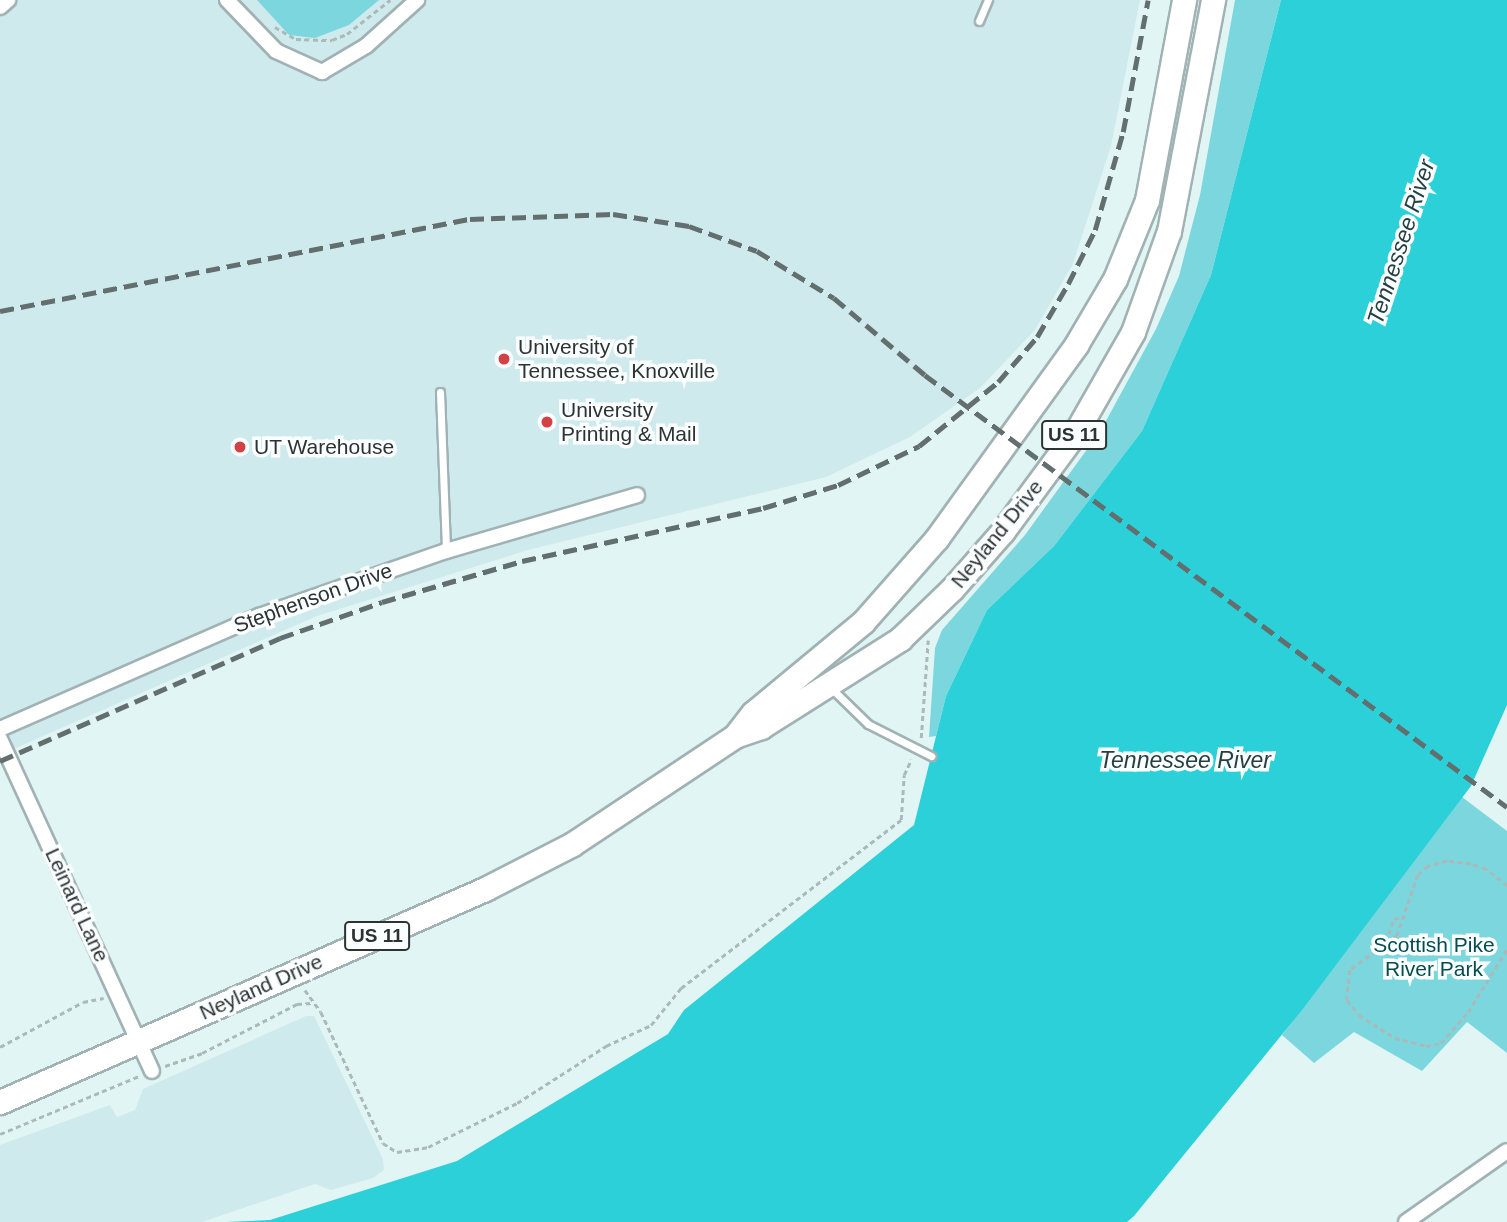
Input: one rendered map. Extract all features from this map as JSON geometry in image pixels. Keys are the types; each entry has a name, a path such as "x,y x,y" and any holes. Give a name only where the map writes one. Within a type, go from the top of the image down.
{"main road":[{"name":"Neyland Drive","path":"735,736 753,713 863,622 937,538 1076,345 1115,279 1147,200 1184,0"},
{"name":"Neyland Drive","path":"0,1102 485,889 571,845 735,736 761,727 891,646 953,589 1011,521 1094,404 1133,332 1169,231 1213,0"}],"street":[{"path":"0,7 8,0"},
{"path":"227,0 276,51 322,72 366,46 417,0"},
{"name":"Stephenson Drive","path":"0,729 181,647 446,551 637,495"},
{"name":"Leinard Lane","path":"0,739 152,1071"},
{"path":"1406,1222 1507,1151"}],"lane":[{"path":"978,21 988,0"},
{"path":"440,392 446,551"},
{"path":"829,687 868,724 931,756"}],"path":[{"path":"265,17 296,39 332,40 347,34 390,0"},
{"path":"1507,886 1486,869 1471,864 1428,866 1418,875 1397,936 1360,959 1346,985 1347,1000 1379,1029 1409,1045 1441,1043 1468,1012 1474,996 1507,949"},
{"path":"1385,944 1387,928 1394,919 1406,916"},
{"path":"1467,993 1474,996"},
{"path":"0,1047 83,1002 118,995"}],"shaded area":[{"name":"University of Tennessee, Knoxville","path":"0,0 1140,0 1111,146 1073,264 1035,330 980,388 910,437 826,477 528,550 317,616 0,755"},
{"path":"306,1016 314,1016 383,1159 384,1170 373,1178 331,1190 315,1184 202,1222 0,1222 0,1145 110,1105 117,1117 135,1110 143,1089"}],"green space":[{"path":"257,0 379,0 349,25 315,38 289,35"},
{"path":"1235,0 1281,0 1211,275 1142,431 1054,546 987,610 946,696 936,736 929,737 935,648 942,630 1025,535 1101,430 1156,329 1179,276 1200,195"},
{"name":"Scottish Pike River Park","path":"1462,797 1507,831 1507,1053 1467,1022 1422,1071 1354,1032 1314,1063 1282,1035"}],"water":[{"name":"Tennessee River","path":"1281,0 1507,0 1507,705 1471,786 1302,1010 1134,1216 1127,1222 226,1222 270,1220 457,1161 668,1034 684,1010 914,825 946,696 987,610 1054,546 1142,431 1211,275"}],"railway":[{"path":"0,761 280,638 382,602 522,561 763,508 838,485 919,446 998,382 1037,337 1068,284 1095,230 1123,132 1148,0"},
{"path":"0,311 470,219 613,214 689,226 757,251 834,298 925,375 1507,807"}],"place":[{"name":"University of Tennessee, Knoxville","path":"504,359"},
{"name":"University Printing & Mail","path":"547,422"},
{"name":"UT Warehouse","path":"240,447"}]}
